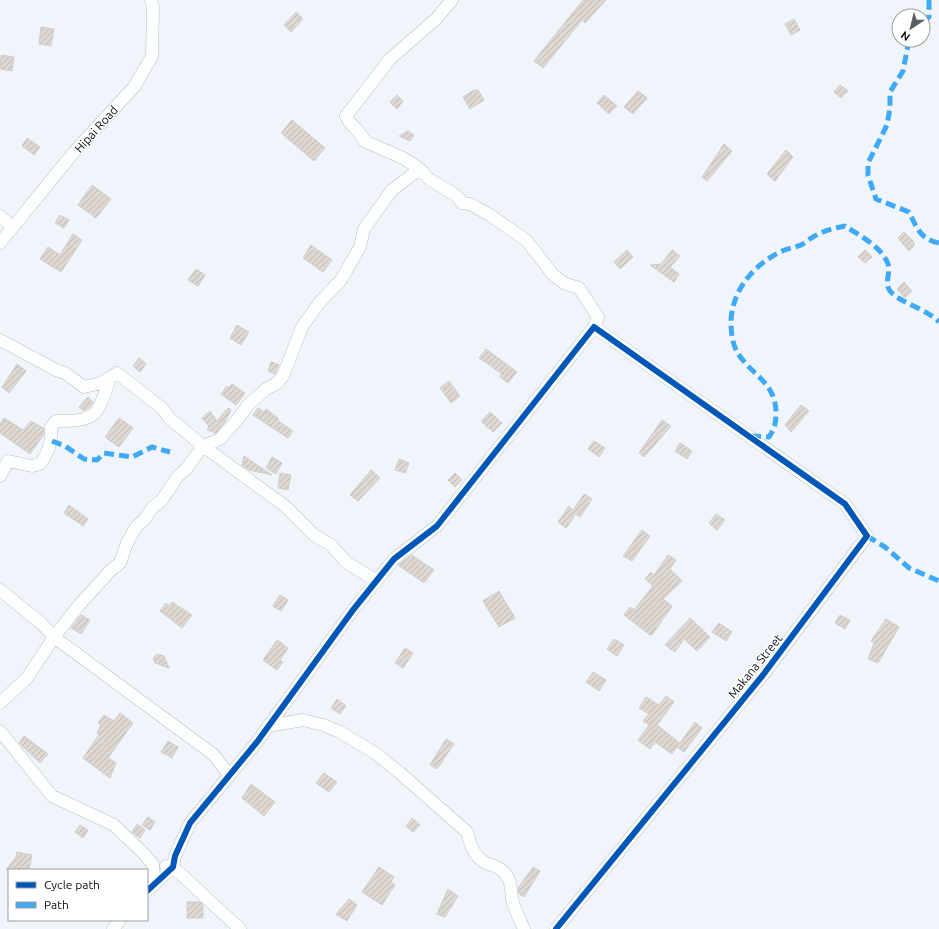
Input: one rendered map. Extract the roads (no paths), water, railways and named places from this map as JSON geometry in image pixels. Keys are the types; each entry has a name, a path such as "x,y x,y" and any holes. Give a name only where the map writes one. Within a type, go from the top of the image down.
{"street":[{"name":"Hipai Road","path":"0,243 74,152 134,87 152,56 153,7 151,0"},
{"path":"150,887 173,867 175,856 190,823 268,726 310,667 394,559 437,526 594,327 598,317 587,298 579,288 566,284 554,276 527,241 490,215 470,204 462,203 442,186 429,179 420,169 384,149 364,142 362,135 352,127 346,116 390,59 436,19 452,0"},
{"path":"0,703 27,678 54,636 80,604 111,570 120,563 127,542 136,527 144,520 152,508 162,500 178,476 186,469 203,446 220,439 238,420 248,404 266,389 277,383 283,376 302,328 320,302 341,280 360,247 364,229 392,190 420,169"},
{"path":"0,216 12,227"},
{"name":"Makana Street","path":"556,929 763,675 868,536 845,504 594,327"},
{"path":"0,340 49,367 66,373 84,387 101,383 117,373 124,376 163,409 169,418 203,446 285,506 314,535 331,545 347,563 377,581"},
{"path":"0,476 8,461 32,466 40,464 50,449 52,441 51,427 56,421 78,421 94,415 102,403 110,378"},
{"path":"0,590 42,624 54,636 214,755 229,775"},
{"path":"268,726 303,720 323,725 340,732 375,753 467,832 470,845 476,854 485,862 498,867 506,874 510,882 512,900 524,929"},
{"path":"0,731 52,796 114,825 153,864 173,867 240,929"},
{"path":"150,887 153,864"},
{"path":"113,929 119,921"}]}
